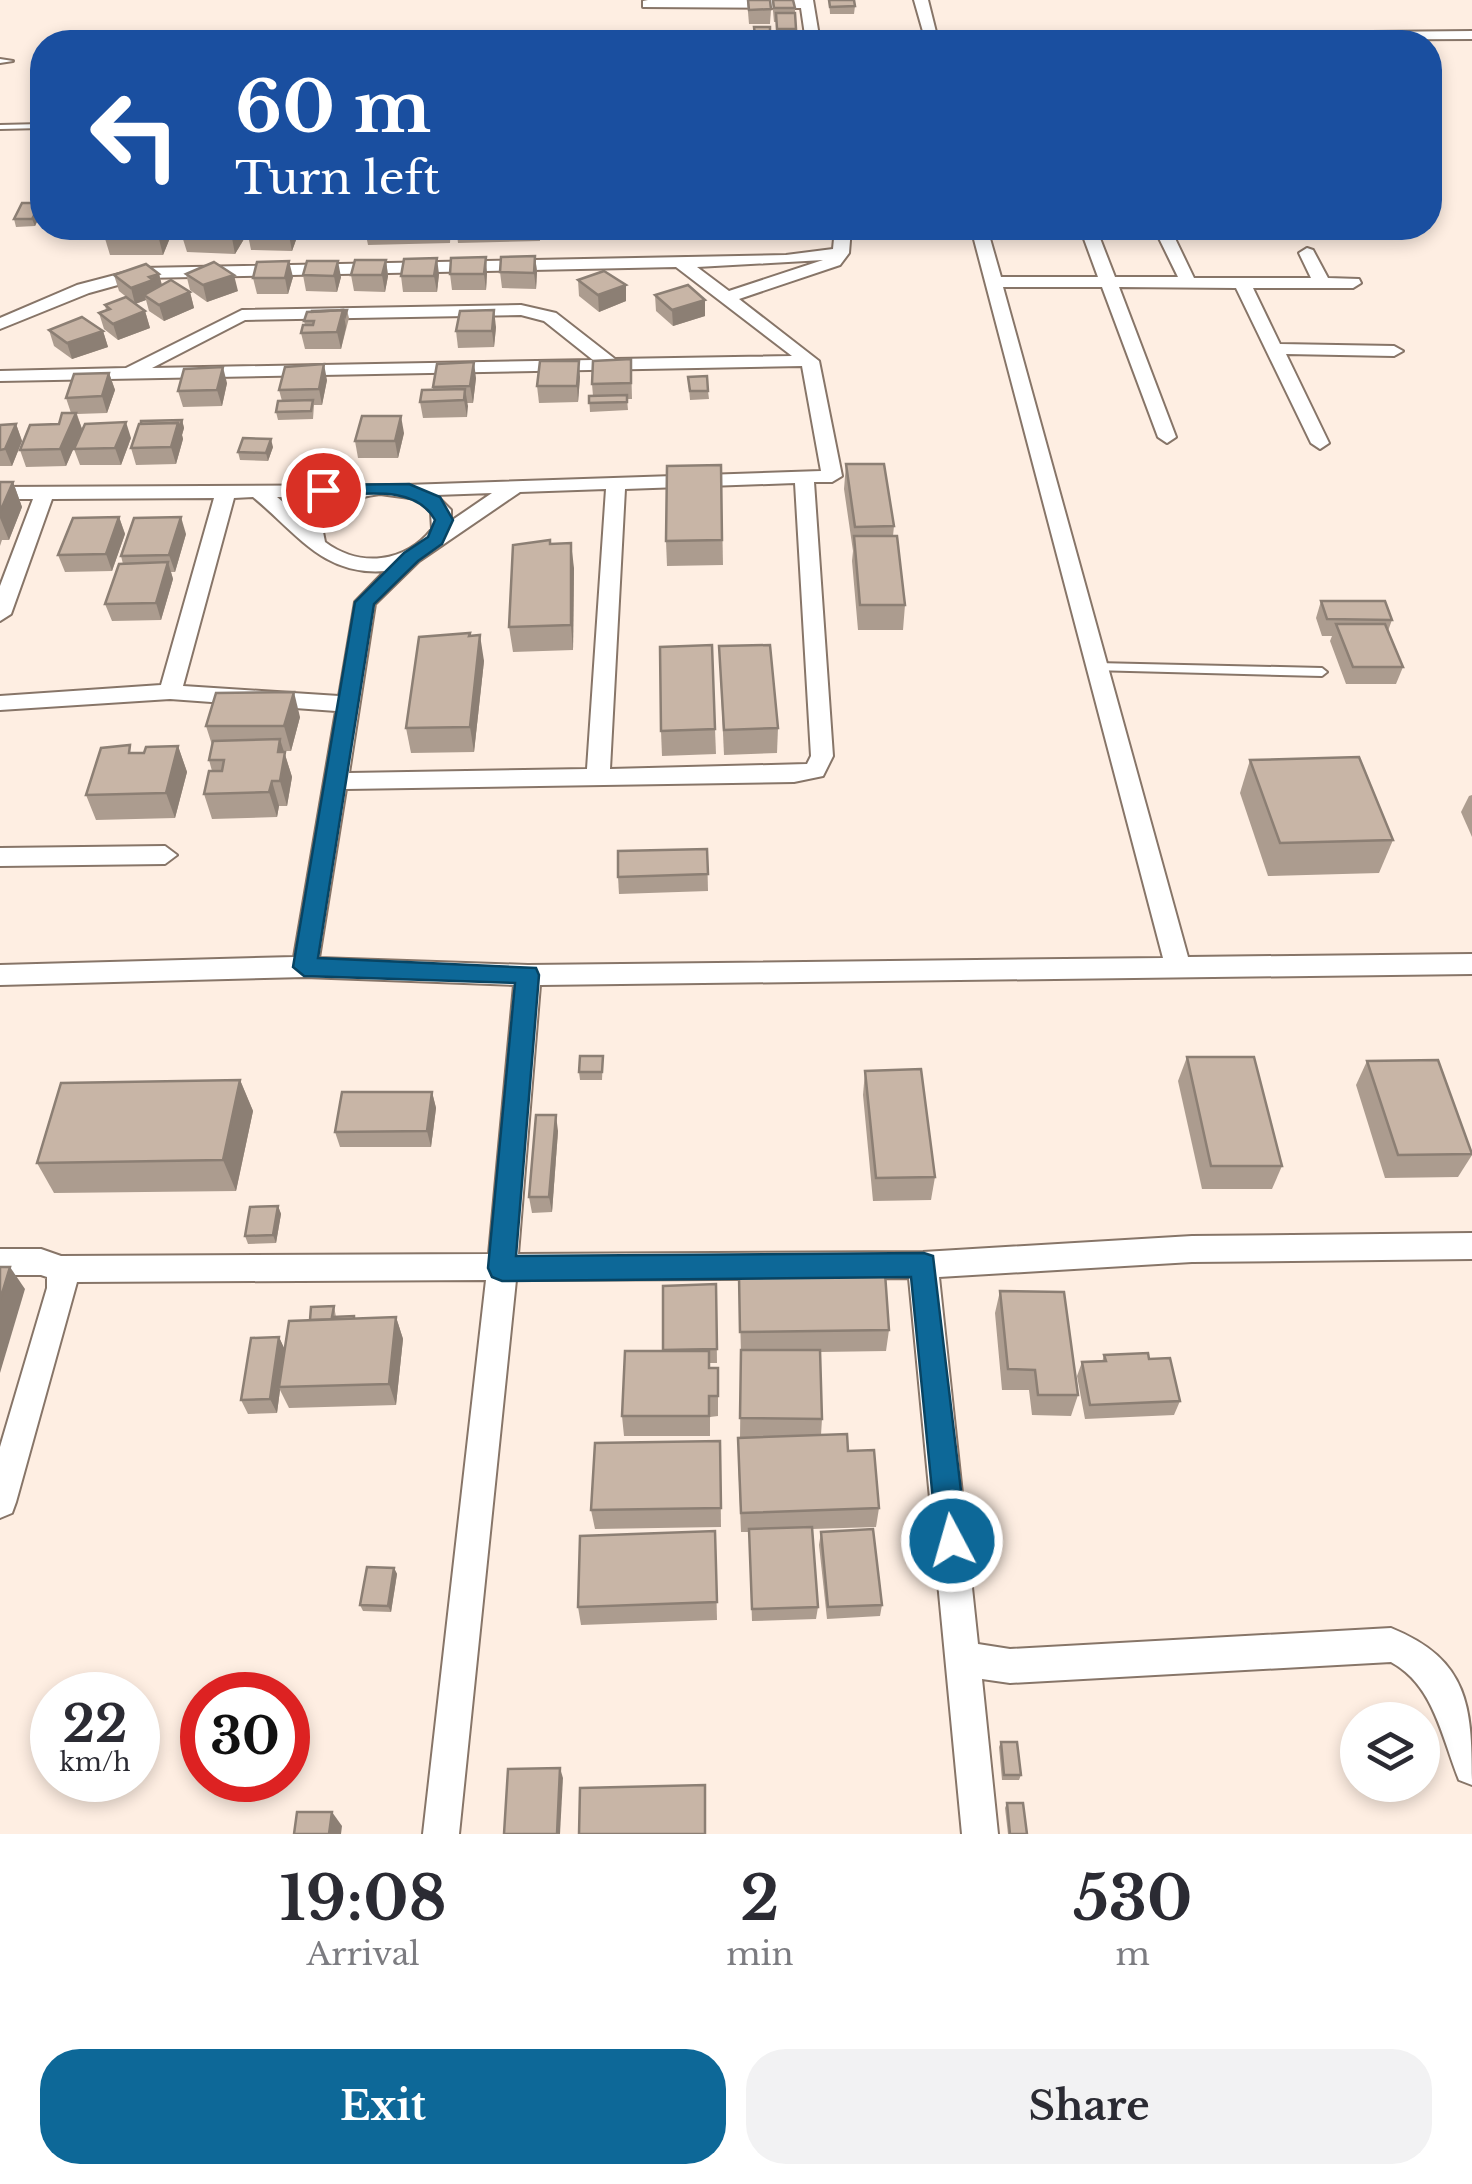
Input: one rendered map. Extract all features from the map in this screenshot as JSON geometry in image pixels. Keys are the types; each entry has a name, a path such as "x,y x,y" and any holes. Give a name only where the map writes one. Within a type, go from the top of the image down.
{"street":[{"path":"921,0 928,30"},
{"path":"648,4 807,2 811,30"},
{"path":"1442,35 1472,35"},
{"path":"729,297 826,266 841,253 842,240"},
{"path":"982,240 1178,966"},
{"path":"1092,240 1167,437"},
{"path":"1168,240 1188,282"},
{"path":"0,324 83,288 142,273 786,260 841,253"},
{"path":"1307,253 1322,283"},
{"path":"0,493 409,490 804,479 834,472 810,361 680,262"},
{"path":"993,282 1353,283"},
{"path":"1242,283 1320,443"},
{"path":"126,374 242,316 462,310 542,312 612,366"},
{"path":"1274,349 1394,350"},
{"path":"0,376 810,361"},
{"path":"336,781 794,774 815,770 822,756 804,479"},
{"path":"598,777 616,482"},
{"path":"304,967 365,602 411,557 497,495 517,486"},
{"path":"255,489 312,536 324,554 336,560 373,565 411,557"},
{"path":"170,692 226,490"},
{"path":"409,490 434,501 441,510 444,520 436,540"},
{"path":"312,536 312,527 322,510 358,491"},
{"path":"0,614 45,492"},
{"path":"336,560 365,602"},
{"path":"0,703 170,692 348,704"},
{"path":"0,857 165,855"},
{"path":"0,975 304,967 528,975 1472,964"},
{"path":"441,1834 502,1268 528,975"},
{"path":"0,1262 41,1262 61,1269 924,1264 1192,1250 1472,1246"},
{"path":"924,1264 980,1834"},
{"path":"0,1502 62,1288 61,1269"},
{"path":"964,1659 1010,1666 1391,1645 1419,1660 1441,1686 1472,1767"}],"lane":[{"path":"0,61 10,60"},
{"path":"0,127 30,126"},
{"path":"1096,666 1322,672"}],"building":[{"path":"748,0 770,0 771,9 749,10"},
{"path":"773,0 793,0 795,8 774,8"},
{"path":"829,0 854,0 855,6 830,7"},
{"path":"776,13 795,13 796,29 777,29"},
{"path":"22,203 30,203 30,219 14,219"},
{"path":"535,256 534,273 500,272 501,257"},
{"path":"486,257 484,274 450,274 451,258"},
{"path":"437,258 434,276 401,276 404,259"},
{"path":"355,260 386,260 382,275 351,275"},
{"path":"289,261 285,278 253,278 257,262"},
{"path":"307,261 338,261 334,276 303,275"},
{"path":"214,262 234,275 203,285 186,274"},
{"path":"146,264 159,274 131,288 114,275"},
{"path":"604,271 626,285 598,295 578,280"},
{"path":"171,280 190,292 159,305 144,295"},
{"path":"688,285 705,300 672,310 655,295"},
{"path":"126,297 145,311 113,324 99,313 110,309 105,305"},
{"path":"343,310 337,332 301,333 303,325 313,325 314,321 304,321 307,312"},
{"path":"494,310 492,331 456,331 460,311"},
{"path":"82,317 103,331 67,343 49,330"},
{"path":"631,359 631,383 592,384 593,361"},
{"path":"540,361 579,361 577,386 537,386"},
{"path":"474,362 470,386 433,387 437,364"},
{"path":"324,364 319,389 279,390 285,367"},
{"path":"223,367 217,390 178,391 184,369"},
{"path":"109,373 102,396 66,398 74,374"},
{"path":"707,376 708,391 690,391 688,377"},
{"path":"465,389 464,400 420,402 422,390"},
{"path":"627,395 627,402 589,403 589,396"},
{"path":"313,400 311,411 276,412 278,401"},
{"path":"62,413 76,413 60,449 20,450 30,425 59,424"},
{"path":"362,416 401,416 395,441 355,441"},
{"path":"182,420 180,427 178,423 141,424 141,421"},
{"path":"126,422 115,448 74,449 85,424"},
{"path":"178,423 171,447 131,448 139,424"},
{"path":"16,424 5,449 0,450 0,425"},
{"path":"243,438 271,439 266,453 238,452"},
{"path":"846,464 884,464 894,526 855,527"},
{"path":"721,465 722,540 666,541 667,466"},
{"path":"0,482 13,482 0,512"},
{"path":"119,517 106,554 58,555 73,518"},
{"path":"181,517 169,555 121,556 134,518"},
{"path":"854,536 897,536 905,605 860,605"},
{"path":"550,540 550,544 571,543 571,625 509,627 513,545"},
{"path":"168,562 156,603 105,604 119,564"},
{"path":"1321,601 1385,601 1392,620 1327,619"},
{"path":"1336,624 1385,624 1403,667 1353,667"},
{"path":"470,633 469,636 480,635 470,727 406,728 419,637"},
{"path":"712,645 715,729 661,731 660,647"},
{"path":"770,645 778,728 724,730 719,646"},
{"path":"294,692 284,726 206,726 216,693"},
{"path":"280,739 278,752 285,752 280,781 272,781 269,792 204,794 209,771 222,771 224,760 209,760 213,741"},
{"path":"130,745 129,753 144,753 146,747 178,746 166,793 86,795 101,748"},
{"path":"1359,757 1393,840 1280,843 1250,760"},
{"path":"707,849 708,874 618,877 618,851"},
{"path":"580,1056 603,1056 602,1072 579,1072"},
{"path":"1187,1057 1254,1057 1282,1166 1211,1166"},
{"path":"1438,1060 1472,1154 1398,1155 1367,1061"},
{"path":"921,1069 935,1177 876,1178 865,1071"},
{"path":"240,1080 223,1160 37,1163 61,1083"},
{"path":"342,1092 432,1092 427,1131 335,1132"},
{"path":"536,1115 556,1115 549,1197 529,1197"},
{"path":"278,1206 273,1235 245,1236 250,1207"},
{"path":"0,1267 10,1267 0,1300"},
{"path":"842,1268 842,1274 885,1273 889,1330 740,1332 739,1275 763,1275 763,1269"},
{"path":"716,1284 717,1349 663,1350 663,1286"},
{"path":"1000,1291 1064,1292 1078,1395 1038,1395 1035,1370 1008,1369"},
{"path":"334,1306 332,1317 354,1319 310,1320 311,1307"},
{"path":"396,1317 389,1384 279,1387 289,1321"},
{"path":"279,1337 270,1399 241,1400 251,1338"},
{"path":"741,1350 820,1350 822,1419 740,1418"},
{"path":"625,1351 709,1351 709,1368 718,1368 718,1396 709,1396 709,1416 622,1416"},
{"path":"1148,1353 1149,1359 1170,1358 1180,1401 1090,1405 1082,1362 1106,1361 1104,1355"},
{"path":"847,1434 848,1451 874,1450 879,1508 741,1513 738,1438"},
{"path":"720,1441 721,1508 591,1510 595,1443"},
{"path":"812,1527 818,1607 752,1609 749,1529"},
{"path":"873,1529 882,1605 828,1607 821,1532"},
{"path":"715,1531 717,1602 578,1607 580,1536"},
{"path":"367,1567 394,1568 388,1606 360,1605"},
{"path":"1001,1742 1017,1742 1021,1775 1004,1775"},
{"path":"560,1768 557,1834 504,1834 508,1769"},
{"path":"705,1785 705,1834 579,1834 580,1788"},
{"path":"1007,1803 1023,1803 1027,1834 1010,1834"},
{"path":"297,1812 332,1812 329,1834 294,1834"}],"route":[{"path":"323,490 409,490 434,501 444,520 436,540 411,557 365,602 304,967 528,975 502,1268 924,1264 952,1541"}]}
